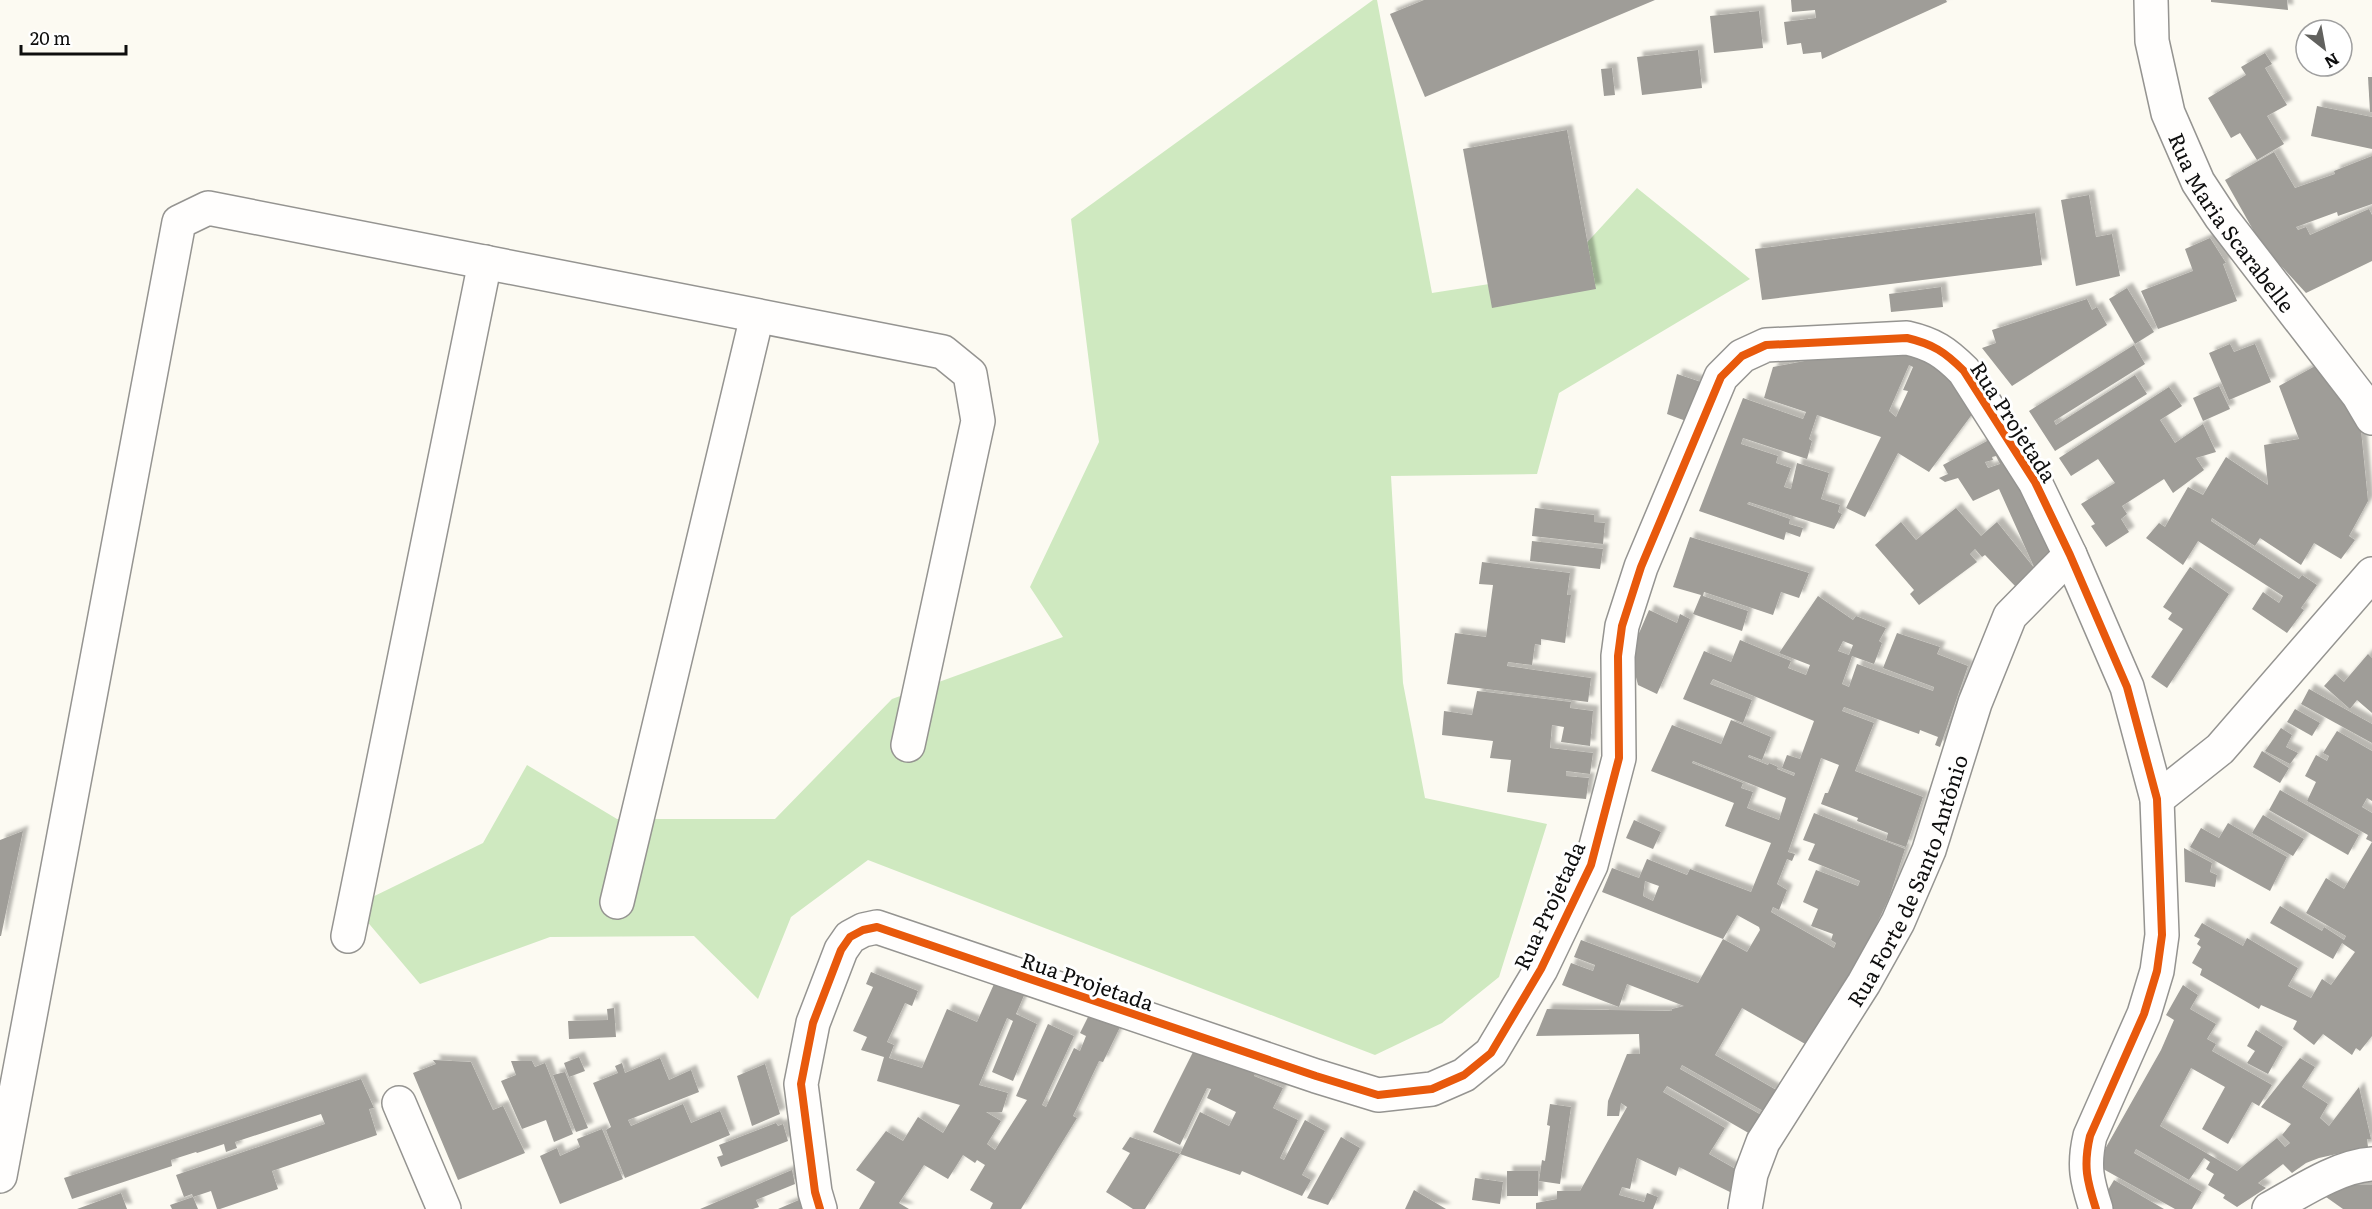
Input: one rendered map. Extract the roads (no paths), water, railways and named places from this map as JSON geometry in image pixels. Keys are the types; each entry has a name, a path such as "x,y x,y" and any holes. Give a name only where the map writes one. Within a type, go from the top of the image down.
{"street":[{"name":"Rua Maria Scarabelle","path":"2151,0 2152,41 2168,113 2198,182 2221,217 2359,396 2372,418"},
{"path":"0,1176 179,222 208,208 943,352 970,374 978,421 908,745"},
{"path":"348,936 485,262"},
{"path":"616,902 757,316"},
{"name":"Rua Projetada","path":"820,1209 815,1192 801,1084 813,1023 841,950 850,937 863,930 877,927 1378,1095 1432,1089 1464,1075 1491,1053 1541,969 1591,865 1619,758 1618,656 1622,626 1641,567 1721,377 1742,356 1766,345 1907,338 1930,343 1949,356 1964,371 2035,482 2070,555 2127,687 2157,799 2162,935 2157,971 2144,1014 2090,1136 2085,1156 2085,1174 2096,1209"},
{"name":"Rua Forte de Santo Antônio","path":"1745,1209 1751,1174 1763,1142 1864,982 1898,922 1929,850 1975,703 2010,616 2070,555"},
{"path":"2157,799 2220,749 2372,574"},
{"path":"399,1103 444,1209"},
{"path":"2269,1209 2325,1179 2362,1165 2372,1164"}]}
